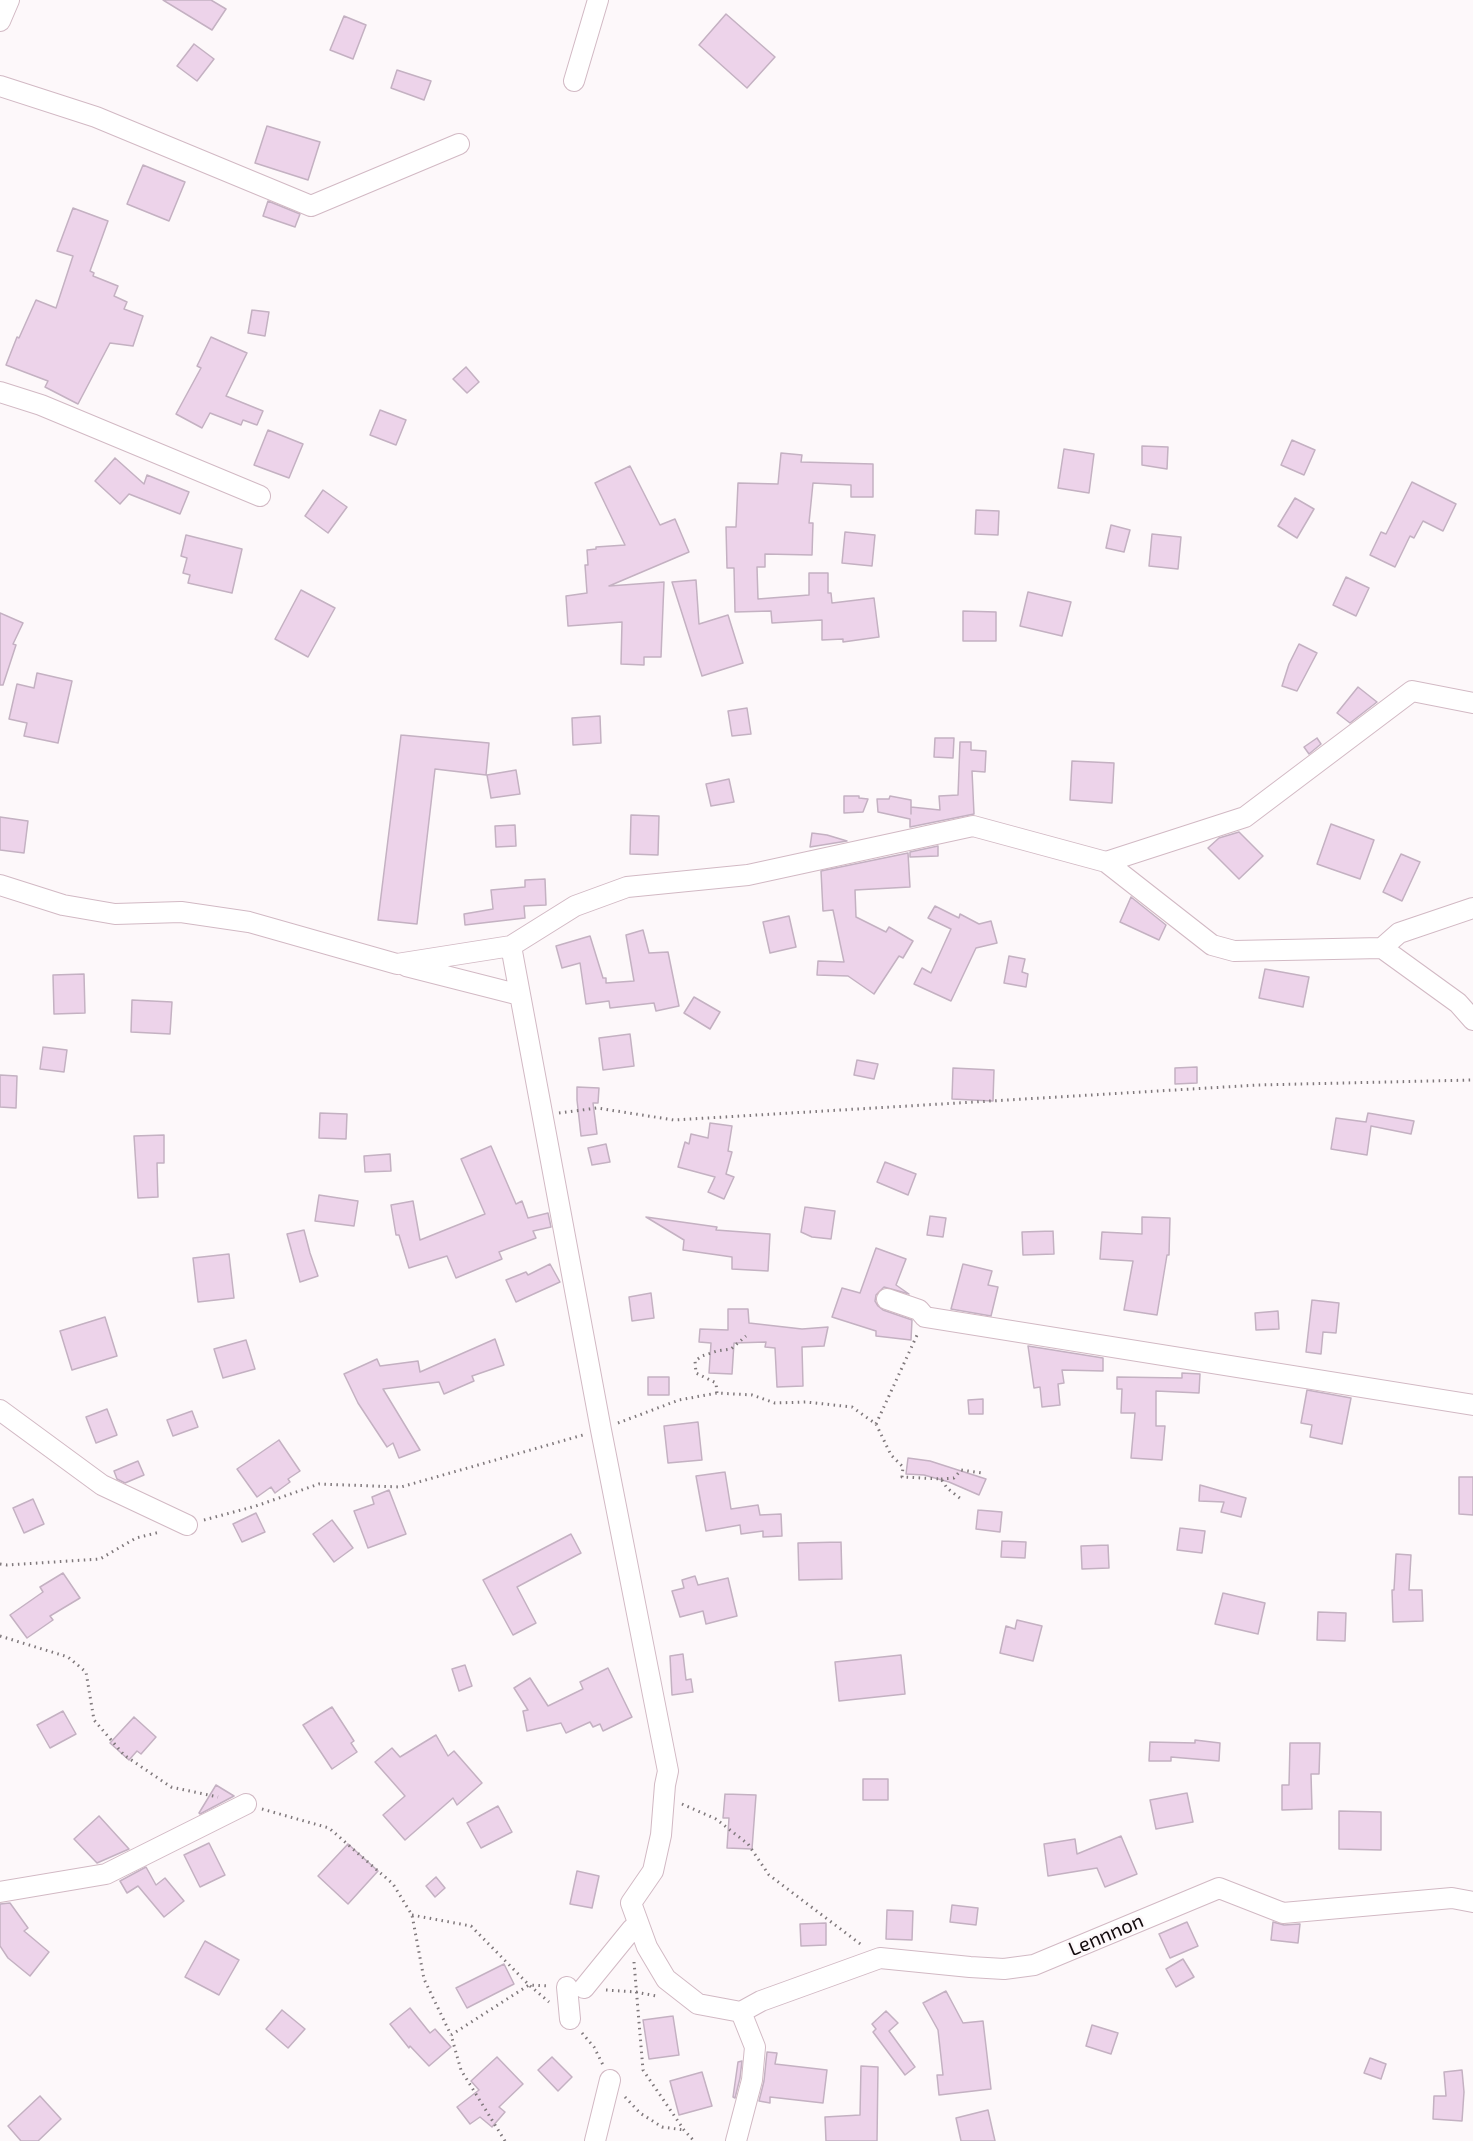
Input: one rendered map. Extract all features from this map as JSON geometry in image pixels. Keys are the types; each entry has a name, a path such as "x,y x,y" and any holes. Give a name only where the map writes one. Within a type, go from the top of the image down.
{"street":[{"path":"0,21 9,0"},
{"path":"574,81 598,0"},
{"path":"0,86 96,117 311,206 459,144"},
{"path":"0,392 41,405 260,496"},
{"path":"1107,862 1245,817 1412,692 1473,703"},
{"path":"398,964 511,946 575,906 627,887 748,875 973,826 1107,862 1212,945 1234,951 1382,948 1458,1003 1473,1020"},
{"path":"0,885 63,905 115,914 181,912 249,922 520,995"},
{"path":"1382,948 1399,933 1473,908"},
{"path":"511,946 601,1430 668,1771 661,1835 653,1871 631,1903 647,1947 666,1979 698,2004 741,2012 755,2047 752,2080 736,2141"},
{"path":"887,1299 919,1310 925,1317 1473,1405"},
{"path":"0,1410 102,1485 187,1525"},
{"path":"0,1892 106,1874 246,1804"},
{"name":"Lennnon","path":"741,2012 761,2001 880,1958 1004,1969 1034,1965 1219,1888 1283,1913 1452,1898 1473,1902"},
{"path":"570,2019 576,1988 632,1929"},
{"path":"595,2141 610,2080"}],"path":[{"path":"542,1115 597,1108 674,1120 1258,1086 1473,1080"},
{"path":"876,1424 925,1317"},
{"path":"717,1393 716,1383 696,1373 695,1361 702,1356 731,1349 746,1336"},
{"path":"0,1564 100,1559 136,1538 256,1506 319,1484 401,1487 601,1430 678,1400 717,1393 752,1395 775,1403 806,1402 852,1407 876,1424 891,1455 903,1467 902,1477 954,1478 961,1470 982,1473"},
{"path":"941,1479 947,1488 961,1499"},
{"path":"665,1785 682,1804 716,1820 748,1844 769,1875 880,1958"},
{"path":"412,1916 471,1926 529,1985"},
{"path":"634,1960 643,2070 694,2141"},
{"path":"506,2141 461,2070 452,2035 529,1985 636,1992 656,1996"}],"building":[{"path":"163,0 211,0 226,9 212,30"},
{"path":"726,14 775,57 747,88 699,45"},
{"path":"344,16 366,25 353,59 330,50"},
{"path":"194,44 214,59 197,81 177,66"},
{"path":"397,70 431,81 424,100 391,88"},
{"path":"267,126 320,142 308,180 255,163"},
{"path":"143,165 185,182 169,221 127,204"},
{"path":"268,201 300,214 295,227 263,216"},
{"path":"73,208 108,221 90,271 94,273 93,276 118,286 114,296 127,302 124,309 143,316 133,346 110,343 78,404 45,387 48,381 6,365 36,300 56,308 73,256 57,251"},
{"path":"252,310 269,312 265,336 248,333"},
{"path":"211,337 247,353 226,396 263,411 257,425 243,420 241,425 210,413 202,428 176,414 201,368 197,366"},
{"path":"466,367 479,382 467,393 453,379"},
{"path":"380,410 406,420 396,445 370,435"},
{"path":"268,430 303,444 289,478 254,465"},
{"path":"1292,440 1315,450 1304,475 1281,465"},
{"path":"1142,446 1168,447 1167,469 1142,465"},
{"path":"1064,449 1094,454 1089,493 1058,488"},
{"path":"781,453 802,455 801,462 873,464 873,497 851,497 851,485 813,483 809,523 813,523 812,555 765,554 765,567 757,567 758,599 809,595 809,573 828,573 828,593 831,593 832,603 874,598 879,637 843,642 843,639 822,640 822,620 772,623 771,611 735,612 734,568 727,568 726,527 736,527 738,483 778,484"},
{"path":"115,458 144,484 147,475 189,492 180,514 129,494 120,504 95,481"},
{"path":"630,466 660,525 675,519 689,552 609,586 664,582 661,657 644,657 644,665 621,664 622,622 568,626 566,596 587,593 585,565 588,565 587,550 596,549 596,547 625,545 595,483"},
{"path":"1412,482 1456,504 1443,531 1423,521 1414,538 1410,536 1395,567 1370,555 1381,532 1386,534"},
{"path":"323,490 347,507 328,533 305,516"},
{"path":"1295,498 1314,509 1297,538 1278,526"},
{"path":"976,510 999,511 998,535 975,534"},
{"path":"1111,525 1130,530 1124,552 1106,548"},
{"path":"845,532 875,535 872,566 842,563"},
{"path":"1152,534 1181,537 1178,569 1149,566"},
{"path":"186,535 242,549 232,593 188,583 190,575 183,573 187,558 181,556"},
{"path":"1346,577 1369,588 1356,616 1333,605"},
{"path":"696,580 699,624 728,615 743,663 702,676 672,582"},
{"path":"301,590 335,608 308,657 275,639"},
{"path":"1028,592 1071,602 1062,636 1020,626"},
{"path":"963,611 996,612 996,641 963,641"},
{"path":"0,613 23,623 13,644 16,645 3,685 0,685"},
{"path":"1299,644 1317,653 1297,691 1282,686"},
{"path":"37,673 72,681 58,743 24,736 27,723 9,719 17,684 34,688"},
{"path":"1358,687 1377,702 1350,723 1337,713"},
{"path":"747,708 751,734 732,736 728,711"},
{"path":"600,716 601,743 573,745 572,718"},
{"path":"401,735 489,743 486,775 435,769 417,924 378,920"},
{"path":"935,738 954,738 953,758 934,757"},
{"path":"1317,738 1321,744 1309,754 1304,747"},
{"path":"960,742 971,742 971,750 986,751 985,772 972,771 974,814 910,827 910,819 878,812 877,799 889,799 890,796 911,800 911,807 940,810 939,796 958,795"},
{"path":"1072,761 1114,763 1112,803 1070,800"},
{"path":"516,770 520,794 491,798 487,775"},
{"path":"729,779 734,802 711,806 706,784"},
{"path":"844,796 859,796 859,798 868,799 863,812 844,813"},
{"path":"631,815 659,816 658,855 630,854"},
{"path":"0,817 28,821 24,853 0,850"},
{"path":"1331,824 1374,840 1360,879 1317,864"},
{"path":"515,825 516,846 496,847 495,826"},
{"path":"1239,832 1263,856 1239,879 1208,848 1219,838"},
{"path":"812,833 827,835 847,841 810,847"},
{"path":"938,846 938,856 910,857 910,852"},
{"path":"908,853 910,887 855,890 856,917 886,932 889,927 913,941 903,958 899,956 874,994 848,976 817,975 818,961 844,962 833,910 823,911 821,871"},
{"path":"1401,854 1420,862 1402,901 1383,892"},
{"path":"545,879 546,905 524,906 525,918 465,925 464,914 493,909 491,890 525,887 525,880"},
{"path":"1131,897 1166,925 1159,940 1120,922"},
{"path":"935,906 959,918 960,914 979,924 991,921 997,943 976,948 951,1001 914,984 922,968 931,973 951,929 928,918"},
{"path":"789,916 796,947 770,953 763,922"},
{"path":"643,930 649,953 668,952 679,1006 656,1011 654,1003 610,1008 609,1001 586,1004 580,963 562,968 556,946 590,936 606,983 634,981 626,935"},
{"path":"1009,956 1025,959 1022,972 1028,974 1026,987 1004,983"},
{"path":"1265,969 1309,977 1303,1007 1259,998"},
{"path":"84,974 85,1013 54,1014 53,975"},
{"path":"694,997 720,1012 710,1029 684,1013"},
{"path":"132,1000 172,1002 170,1034 131,1032"},
{"path":"630,1034 634,1066 603,1070 599,1038"},
{"path":"43,1047 67,1050 64,1072 40,1069"},
{"path":"857,1060 878,1064 874,1079 854,1075"},
{"path":"1197,1067 1197,1083 1175,1084 1175,1068"},
{"path":"953,1068 994,1070 993,1101 952,1099"},
{"path":"0,1075 17,1076 16,1108 0,1107"},
{"path":"577,1087 599,1088 598,1103 593,1103 597,1134 581,1136"},
{"path":"320,1113 347,1114 346,1139 319,1138"},
{"path":"1368,1113 1414,1121 1411,1134 1371,1126 1367,1155 1331,1149 1336,1118 1366,1122"},
{"path":"710,1123 732,1126 728,1151 732,1152 726,1174 734,1177 724,1199 708,1192 715,1177 678,1167 685,1142 689,1144 691,1134 708,1138"},
{"path":"164,1135 164,1163 157,1163 158,1197 138,1198 134,1136"},
{"path":"606,1144 610,1162 592,1165 588,1148"},
{"path":"491,1146 516,1204 522,1201 528,1218 548,1213 551,1227 533,1231 536,1238 499,1252 502,1259 456,1278 447,1256 409,1268 399,1235 396,1235 391,1205 413,1201 420,1240 485,1214 461,1159"},
{"path":"390,1154 391,1171 365,1172 364,1156"},
{"path":"885,1162 916,1174 908,1195 877,1182"},
{"path":"319,1195 358,1201 354,1226 315,1221"},
{"path":"805,1207 835,1211 831,1239 812,1237 801,1232"},
{"path":"930,1216 946,1218 943,1237 927,1235"},
{"path":"646,1217 717,1227 716,1230 770,1234 768,1271 732,1269 732,1257 683,1250 684,1240"},
{"path":"1142,1217 1170,1218 1169,1255 1167,1255 1157,1315 1124,1310 1133,1261 1100,1259 1102,1232 1142,1234"},
{"path":"304,1230 318,1276 300,1282 287,1234"},
{"path":"1053,1231 1054,1254 1023,1255 1022,1232"},
{"path":"876,1248 906,1259 896,1285 909,1294 884,1287 876,1295 875,1301 883,1310 912,1320 911,1340 876,1336 876,1331 832,1317 842,1288 860,1293"},
{"path":"229,1254 234,1298 198,1302 193,1258"},
{"path":"550,1264 560,1282 516,1302 506,1280 526,1272 528,1275"},
{"path":"963,1264 992,1271 988,1285 998,1287 991,1316 951,1309"},
{"path":"651,1293 654,1318 632,1321 629,1297"},
{"path":"1312,1300 1339,1303 1336,1333 1323,1332 1321,1354 1306,1352"},
{"path":"728,1309 748,1309 749,1323 802,1329 828,1327 824,1346 802,1347 803,1386 777,1387 775,1348 765,1347 766,1342 734,1343 732,1374 709,1373 711,1343 699,1342 700,1329 728,1330"},
{"path":"1278,1311 1279,1329 1256,1330 1255,1313"},
{"path":"105,1317 117,1356 72,1370 60,1331"},
{"path":"495,1339 504,1365 472,1376 474,1381 444,1394 439,1382 383,1389 420,1450 399,1458 393,1443 387,1447 358,1403 344,1374 377,1359 380,1366 418,1361 420,1372"},
{"path":"246,1340 255,1369 223,1378 214,1349"},
{"path":"1028,1346 1103,1358 1103,1371 1062,1370 1064,1383 1058,1384 1060,1405 1042,1407 1040,1387 1034,1388"},
{"path":"1182,1373 1200,1374 1199,1393 1156,1391 1156,1426 1165,1426 1162,1460 1131,1458 1135,1413 1121,1413 1122,1389 1117,1389 1117,1377 1182,1378"},
{"path":"648,1377 669,1377 669,1395 648,1395"},
{"path":"1307,1390 1351,1398 1342,1444 1310,1437 1312,1425 1301,1423"},
{"path":"983,1399 983,1414 969,1414 968,1400"},
{"path":"107,1409 117,1435 96,1443 86,1417"},
{"path":"192,1411 198,1427 173,1436 167,1420"},
{"path":"698,1422 702,1460 668,1463 664,1426"},
{"path":"279,1440 300,1471 288,1479 290,1482 275,1493 271,1487 257,1497 237,1469"},
{"path":"908,1458 930,1461 986,1479 979,1495 949,1482 924,1475 906,1474"},
{"path":"138,1461 144,1475 125,1483 117,1479 114,1471"},
{"path":"725,1472 731,1509 758,1505 760,1515 781,1514 782,1536 763,1537 763,1531 741,1534 740,1525 706,1531 696,1476"},
{"path":"1459,1477 1473,1477 1473,1515 1459,1514"},
{"path":"1200,1485 1246,1498 1241,1517 1221,1512 1224,1502 1199,1501"},
{"path":"389,1490 406,1534 368,1548 354,1511 374,1504 372,1497"},
{"path":"33,1499 44,1524 24,1533 13,1508"},
{"path":"978,1510 1002,1512 1000,1532 976,1529"},
{"path":"256,1513 265,1532 242,1542 233,1524"},
{"path":"332,1520 353,1548 334,1562 313,1534"},
{"path":"1180,1528 1205,1531 1202,1553 1177,1550"},
{"path":"571,1534 581,1553 517,1587 536,1623 513,1635 483,1580"},
{"path":"1002,1541 1026,1542 1025,1558 1001,1557"},
{"path":"841,1542 842,1579 799,1580 798,1543"},
{"path":"1108,1545 1109,1568 1082,1569 1081,1546"},
{"path":"1396,1554 1411,1555 1409,1590 1422,1590 1423,1621 1393,1622 1392,1590 1394,1590"},
{"path":"63,1573 80,1598 50,1616 53,1620 27,1638 10,1615 43,1592 40,1587"},
{"path":"695,1576 698,1585 728,1578 737,1616 706,1624 703,1611 680,1617 672,1591 684,1588 682,1580"},
{"path":"1223,1593 1265,1603 1258,1634 1215,1624"},
{"path":"1318,1612 1346,1613 1345,1641 1317,1640"},
{"path":"1017,1620 1042,1626 1033,1661 1000,1653 1006,1626 1015,1629"},
{"path":"683,1654 686,1680 691,1679 693,1692 672,1695 670,1656"},
{"path":"901,1655 905,1694 839,1701 835,1662"},
{"path":"465,1665 472,1686 459,1691 452,1669"},
{"path":"608,1668 632,1717 603,1731 600,1724 593,1727 590,1722 566,1733 561,1723 527,1731 523,1711 528,1710 514,1688 530,1678 548,1706 583,1689 580,1682"},
{"path":"332,1707 354,1741 351,1743 357,1752 332,1769 303,1725"},
{"path":"63,1711 76,1734 50,1748 37,1725"},
{"path":"134,1717 156,1737 141,1754 137,1751 129,1760 110,1743"},
{"path":"436,1735 448,1756 454,1751 482,1783 457,1805 453,1798 405,1840 383,1815 405,1796 375,1762 392,1748 400,1757"},
{"path":"1195,1740 1220,1743 1219,1761 1171,1757 1171,1761 1149,1761 1150,1742 1195,1743"},
{"path":"1290,1743 1320,1743 1319,1774 1311,1774 1312,1809 1282,1810 1282,1785 1289,1785"},
{"path":"863,1779 888,1779 888,1800 863,1800"},
{"path":"216,1785 234,1796 200,1814 199,1813"},
{"path":"1187,1793 1193,1822 1156,1829 1150,1800"},
{"path":"725,1794 756,1795 752,1849 727,1848 729,1818 723,1818"},
{"path":"498,1806 512,1832 481,1848 467,1823"},
{"path":"1339,1811 1381,1812 1381,1850 1339,1849"},
{"path":"99,1816 129,1849 97,1863 74,1839"},
{"path":"1121,1836 1137,1874 1105,1887 1097,1868 1048,1876 1044,1844 1075,1839 1077,1854"},
{"path":"209,1843 225,1875 200,1887 184,1855"},
{"path":"348,1844 378,1871 348,1904 318,1876"},
{"path":"146,1867 156,1885 165,1878 184,1901 164,1917 138,1886 127,1893 120,1881"},
{"path":"577,1871 599,1876 592,1908 570,1904"},
{"path":"436,1877 445,1888 435,1897 426,1886"},
{"path":"10,1903 28,1928 24,1931 49,1952 30,1976 8,1958 0,1946 0,1904"},
{"path":"952,1905 978,1908 976,1925 950,1922"},
{"path":"887,1910 913,1911 912,1940 886,1939"},
{"path":"1187,1922 1198,1946 1170,1958 1159,1934"},
{"path":"1273,1922 1284,1925 1300,1924 1298,1943 1271,1940"},
{"path":"826,1923 826,1945 801,1946 800,1924"},
{"path":"205,1941 239,1960 219,1995 185,1977"},
{"path":"1183,1959 1194,1977 1176,1987 1166,1969"},
{"path":"504,1964 514,1984 467,2008 456,1988"},
{"path":"946,1991 963,2023 983,2021 991,2089 939,2095 937,2075 943,2075 938,2030 923,2003"},
{"path":"410,2008 430,2033 435,2029 451,2047 429,2066 410,2046 409,2048 390,2024"},
{"path":"282,2010 305,2029 288,2048 266,2029"},
{"path":"886,2011 898,2023 889,2031 915,2067 905,2075 873,2032 876,2029 872,2024"},
{"path":"673,2016 679,2055 649,2059 643,2020"},
{"path":"1092,2025 1118,2033 1111,2054 1086,2046"},
{"path":"767,2052 777,2053 775,2064 827,2070 823,2103 770,2097 770,2103 759,2101"},
{"path":"497,2057 523,2084 499,2107 505,2112 492,2127 480,2117 470,2124 457,2107 479,2090 471,2081"},
{"path":"552,2057 572,2077 558,2091 538,2070"},
{"path":"1370,2058 1386,2064 1381,2079 1364,2073"},
{"path":"742,2061 735,2098 733,2097 738,2062"},
{"path":"861,2066 878,2067 877,2141 826,2141 825,2117 860,2115"},
{"path":"1462,2070 1464,2092 1462,2121 1433,2119 1434,2096 1446,2096 1444,2072"},
{"path":"702,2072 712,2106 679,2115 670,2081"},
{"path":"40,2096 61,2119 38,2141 21,2141 8,2126"},
{"path":"988,2110 995,2141 961,2141 956,2118"}]}
